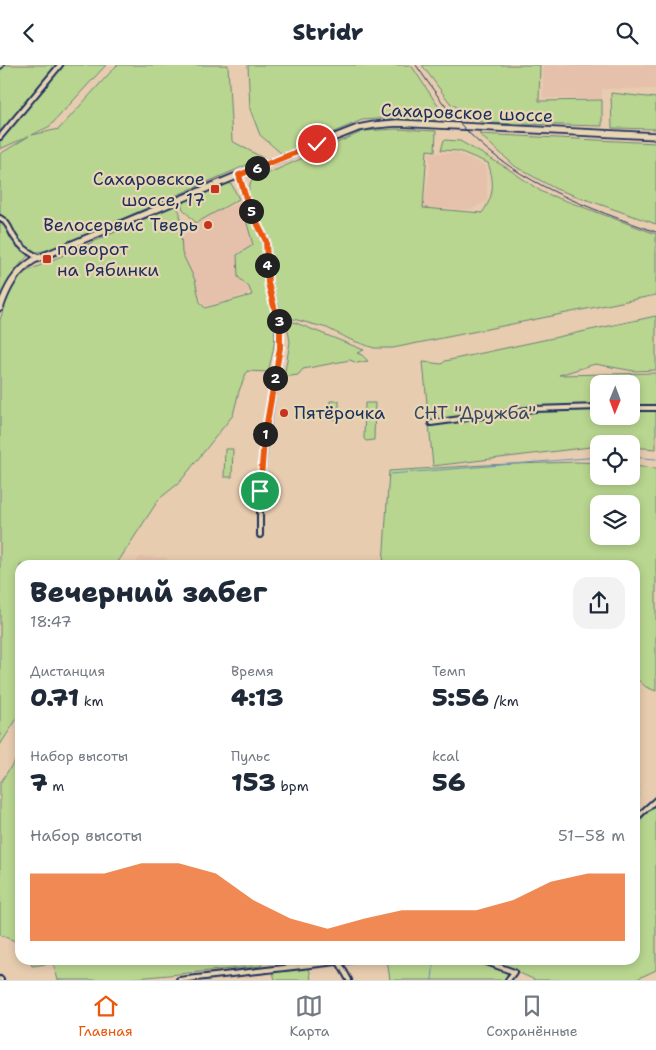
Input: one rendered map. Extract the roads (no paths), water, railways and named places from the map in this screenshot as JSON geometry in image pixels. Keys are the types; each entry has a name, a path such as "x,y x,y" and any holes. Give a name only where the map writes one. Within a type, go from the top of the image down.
{"main road":[{"name":"Сахаровское шоссе","path":"0,308 7,290 15,277 26,266 39,258 358,128 374,125 414,124 656,136"}],"street":[{"path":"0,137 60,65"},
{"path":"239,175 248,205 266,241 268,283 279,321 280,348 263,458 260,491 260,535"},
{"path":"0,218 3,219 10,229 14,238 27,251 39,258"},
{"path":"432,423 534,409 590,407"},
{"path":"640,408 656,408"},
{"path":"640,814 656,800"},
{"path":"179,980 305,965"},
{"path":"341,965 349,980"},
{"path":"495,965 514,972 508,980"}],"waterway":[{"path":"391,474 590,458"},
{"path":"640,458 656,459"},
{"path":"432,980 434,965"}],"railway":[{"path":"416,65 441,100 468,132 509,166 556,193 656,232"}],"place":[{"name":"Сахаровское шоссе, 17","path":"215,189"},
{"name":"Велосервис Тверь","path":"208,225"},
{"name":"поворот на Рябинки","path":"47,259"},
{"name":"Пятёрочка","path":"284,413"}],"park label":[{"name":"СНТ \"Дружба\"","path":"475,413"}]}
